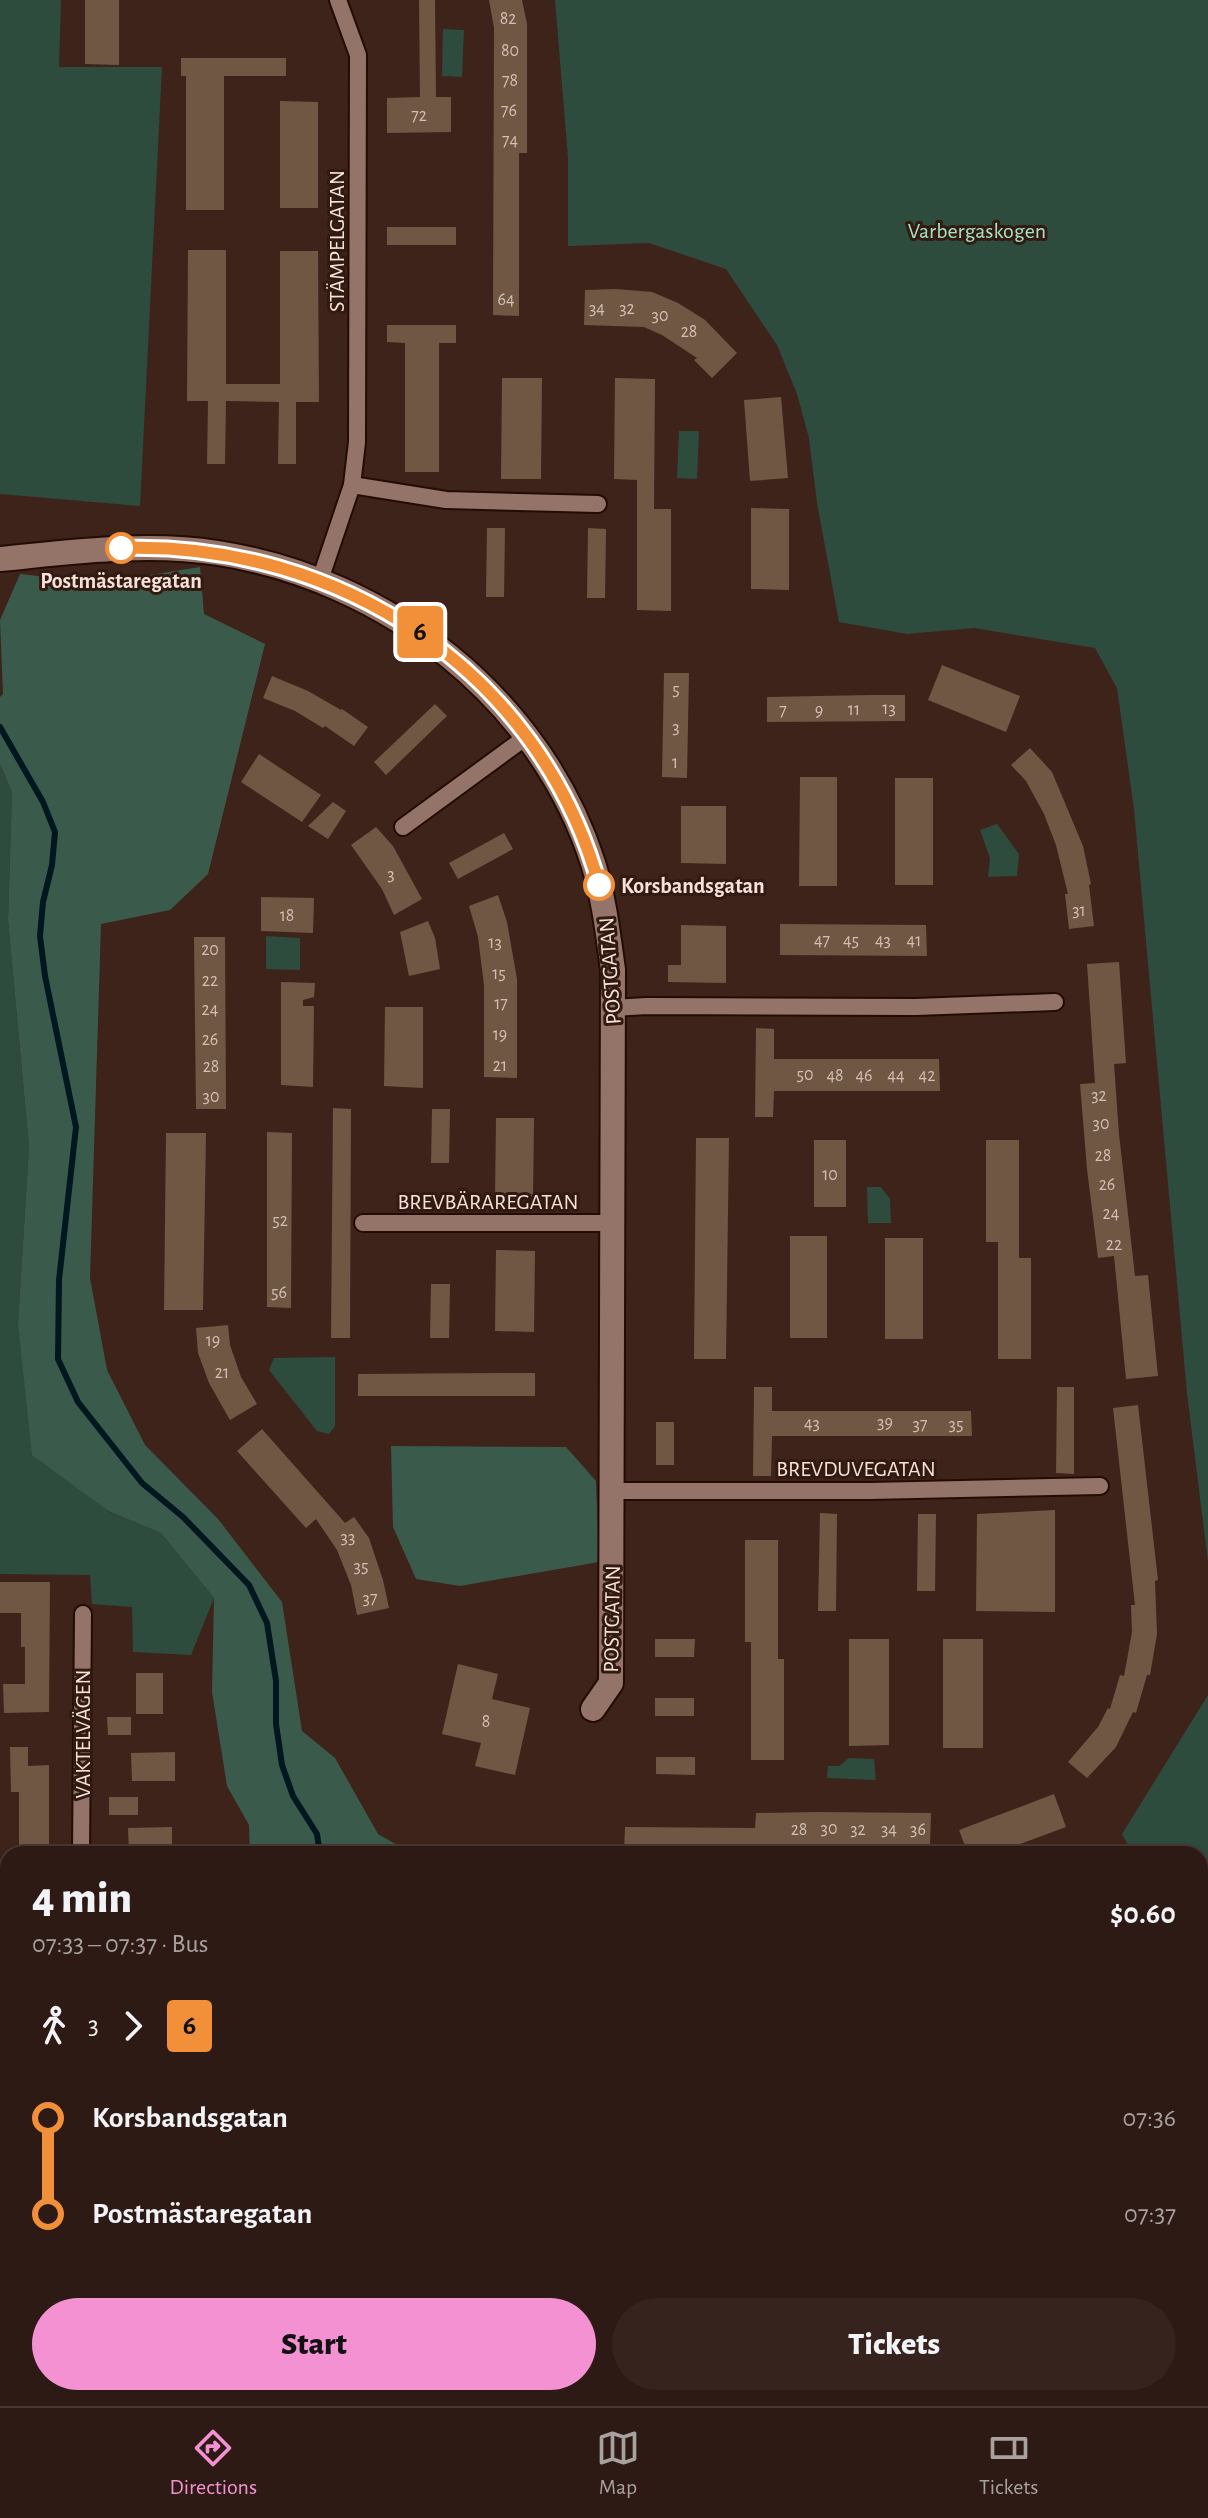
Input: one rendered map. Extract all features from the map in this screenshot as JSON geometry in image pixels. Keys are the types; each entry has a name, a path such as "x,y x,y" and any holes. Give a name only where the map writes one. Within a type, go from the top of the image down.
{"street":[{"name":"STÄMPELGATAN","path":"320,580 352,485 358,429 358,55 338,0"},
{"path":"352,485 446,500 598,504"},
{"name":"POSTGATAN","path":"6,558 161,547 251,559 320,580 410,625 483,686 526,737 564,798 592,861 613,970 611,1683 593,1709"},
{"path":"403,827 526,737"},
{"path":"613,1008 916,1007 1055,1002"},
{"name":"BREVBÄRAREGATAN","path":"363,1223 613,1223"},
{"name":"BREVDUVEGATAN","path":"613,1491 859,1491 1100,1486"},
{"name":"VAKTELVÄGEN","path":"81,1846 83,1614"}],"green space":[{"path":"0,0 61,0 59,67 162,67 140,506 0,494"},
{"name":"Varbergaskogen","path":"555,0 1208,0 1208,1562 1187,1393 1134,809 1117,688 1095,648 974,628 907,634 839,622 817,503 809,438 797,394 777,345 726,269 649,243 568,246 568,158"},
{"path":"443,29 464,30 462,77 442,76"},
{"path":"679,431 699,431 697,479 677,478"},
{"path":"200,567 204,614 265,644 208,874 170,910 101,924 90,1278 107,1370 145,1445 218,1519 282,1602 302,1731 335,1758 378,1834 399,1846 250,1846 249,1825 227,1786 212,1692 214,1598 161,1533 110,1512 32,1455 18,1323 29,1147 8,920 12,792 0,764 0,697 3,694 0,620 20,574 99,583"},
{"path":"0,764 12,792 8,920 29,1147 18,1323 109,1512 161,1533 214,1598 191,1655 133,1652 132,1607 92,1604 90,1575 0,1574"},
{"path":"997,824 1019,854 1017,876 988,877 990,858 980,830"},
{"path":"266,936 300,938 300,970 266,969"},
{"path":"867,1187 881,1187 890,1199 891,1223 868,1223"},
{"path":"335,1357 335,1426 329,1434 317,1431 269,1370 274,1358"},
{"path":"391,1446 566,1447 596,1481 599,1562 460,1586 416,1579 393,1527"},
{"path":"1208,1695 1208,1846 1129,1846 1122,1834"},
{"path":"849,1758 874,1759 876,1780 827,1778 828,1766 839,1766"}],"building":[{"path":"85,0 119,0 119,65 85,64"},
{"path":"419,0 435,0 436,97 451,97 451,132 387,133 387,98 420,97"},
{"path":"489,0 522,0 527,24 527,153 519,153 519,316 493,315 494,28"},
{"path":"181,58 286,58 286,76 224,76 224,210 186,210 186,76 181,76"},
{"path":"280,101 318,102 318,208 280,208"},
{"path":"387,227 456,227 456,245 387,245"},
{"path":"188,250 226,250 226,384 280,384 280,251 318,251 319,402 296,402 296,464 278,464 279,402 226,401 225,464 207,464 208,401 187,401"},
{"path":"585,290 652,292 678,303 705,320 737,353 712,378 694,360 697,358 644,327 584,325"},
{"path":"387,325 456,325 456,343 439,343 439,472 405,472 405,343 387,342"},
{"path":"502,378 542,378 541,479 501,479"},
{"path":"615,378 655,379 654,509 671,509 671,611 637,610 637,480 614,479"},
{"path":"781,397 788,478 750,481 744,400"},
{"path":"751,508 789,509 789,590 751,589"},
{"path":"487,528 505,528 504,597 486,597"},
{"path":"588,528 606,529 605,598 587,598"},
{"path":"942,665 1020,696 1006,732 928,700"},
{"path":"664,673 689,673 687,778 662,777"},
{"path":"272,676 342,709 368,727 354,746 325,726 323,728 295,711 263,698"},
{"path":"905,695 905,721 767,722 767,697"},
{"path":"435,704 447,716 386,775 374,762"},
{"path":"1030,748 1052,772 1083,846 1091,884 1094,926 1069,929 1065,894 1068,894 1056,845 1026,781 1011,765"},
{"path":"259,754 321,795 302,822 241,782"},
{"path":"800,777 837,777 837,886 799,886"},
{"path":"895,778 933,778 933,885 895,885"},
{"path":"333,802 346,811 328,839 308,826"},
{"path":"681,806 726,806 726,864 681,863"},
{"path":"376,827 393,846 422,899 394,915 382,889 351,845"},
{"path":"504,833 513,849 458,879 449,863"},
{"path":"498,895 507,922 517,979 517,1078 484,1077 484,985 478,937 469,906"},
{"path":"261,897 314,898 313,933 261,931"},
{"path":"428,921 435,938 440,969 409,976 400,932"},
{"path":"780,924 926,925 927,956 780,955"},
{"path":"681,925 726,926 726,983 668,982 668,965 681,965"},
{"path":"194,937 225,937 226,1109 196,1109"},
{"path":"1119,962 1126,1063 1114,1064 1119,1134 1135,1276 1148,1275 1158,1376 1126,1379 1114,1256 1098,1258 1080,1084 1095,1083 1087,964"},
{"path":"281,982 315,983 314,997 303,1000 303,1006 314,1006 313,1087 281,1085"},
{"path":"385,1007 423,1007 423,1088 384,1086"},
{"path":"756,1028 774,1029 774,1059 939,1059 940,1091 774,1091 773,1117 755,1117"},
{"path":"333,1108 351,1109 350,1338 331,1338"},
{"path":"432,1109 450,1109 449,1163 431,1163"},
{"path":"496,1118 534,1118 533,1198 495,1197"},
{"path":"267,1132 292,1133 291,1308 267,1307"},
{"path":"166,1133 206,1133 203,1310 164,1310"},
{"path":"696,1138 729,1138 726,1359 694,1359"},
{"path":"814,1140 846,1140 846,1207 814,1207"},
{"path":"986,1140 1019,1140 1019,1258 1031,1258 1031,1359 998,1359 998,1242 986,1242"},
{"path":"790,1236 827,1236 827,1338 790,1338"},
{"path":"885,1238 923,1238 923,1339 885,1339"},
{"path":"496,1250 535,1251 534,1332 495,1331"},
{"path":"431,1284 450,1284 449,1338 430,1338"},
{"path":"228,1325 230,1345 241,1377 257,1404 230,1420 209,1383 198,1353 196,1328"},
{"path":"535,1373 535,1396 358,1396 358,1374"},
{"path":"754,1387 772,1387 772,1411 971,1411 972,1436 772,1436 771,1476 753,1476"},
{"path":"1057,1387 1074,1387 1074,1474 1056,1473"},
{"path":"1138,1405 1158,1580 1155,1581 1157,1634 1150,1675 1147,1675 1136,1713 1133,1712 1116,1747 1087,1778 1068,1762 1110,1709 1120,1675 1124,1676 1132,1632 1131,1605 1135,1605 1113,1408"},
{"path":"656,1422 674,1422 674,1465 656,1465"},
{"path":"262,1429 345,1523 354,1517 369,1538 389,1608 357,1615 351,1585 337,1550 316,1519 306,1528 237,1451"},
{"path":"1055,1510 1055,1612 976,1611 977,1514"},
{"path":"820,1513 837,1514 836,1611 818,1611"},
{"path":"918,1514 936,1514 935,1591 917,1591"},
{"path":"745,1540 778,1540 778,1659 784,1659 784,1760 751,1760 751,1642 745,1642"},
{"path":"0,1582 50,1582 49,1712 4,1713 3,1684 25,1684 25,1647 21,1647 21,1613 0,1613"},
{"path":"655,1639 695,1639 694,1657 655,1657"},
{"path":"849,1639 889,1639 889,1745 849,1746"},
{"path":"943,1639 983,1639 983,1748 943,1748"},
{"path":"458,1664 498,1674 492,1699 530,1708 515,1775 475,1766 481,1743 442,1734"},
{"path":"136,1673 163,1673 163,1714 136,1714"},
{"path":"655,1698 694,1698 694,1716 655,1716"},
{"path":"107,1717 131,1717 131,1735 108,1735"},
{"path":"10,1747 28,1747 28,1766 49,1765 49,1846 19,1846 19,1792 11,1792"},
{"path":"175,1752 175,1781 132,1781 131,1753"},
{"path":"656,1757 695,1757 695,1775 656,1774"},
{"path":"1054,1794 1066,1827 1015,1846 965,1846 959,1830"},
{"path":"109,1797 138,1797 138,1815 109,1815"},
{"path":"756,1813 931,1813 930,1845 624,1846 625,1827 755,1828"},
{"path":"172,1827 172,1846 129,1846 128,1828"}],"waterway":[{"path":"0,727 43,802 55,832 40,936 45,976 76,1127 59,1280 58,1359 78,1402 142,1483 183,1517 249,1585 267,1623 276,1681 276,1724 282,1765 293,1796 317,1834 319,1846"}],"bus line":[{"name":"6","path":"121,548 161,547 217,553 285,568 345,590 410,625 483,686 526,737 564,798 592,861 599,885"}],"place":[{"name":"Postmästaregatan","path":"121,548"},
{"name":"Korsbandsgatan","path":"599,885"}]}
